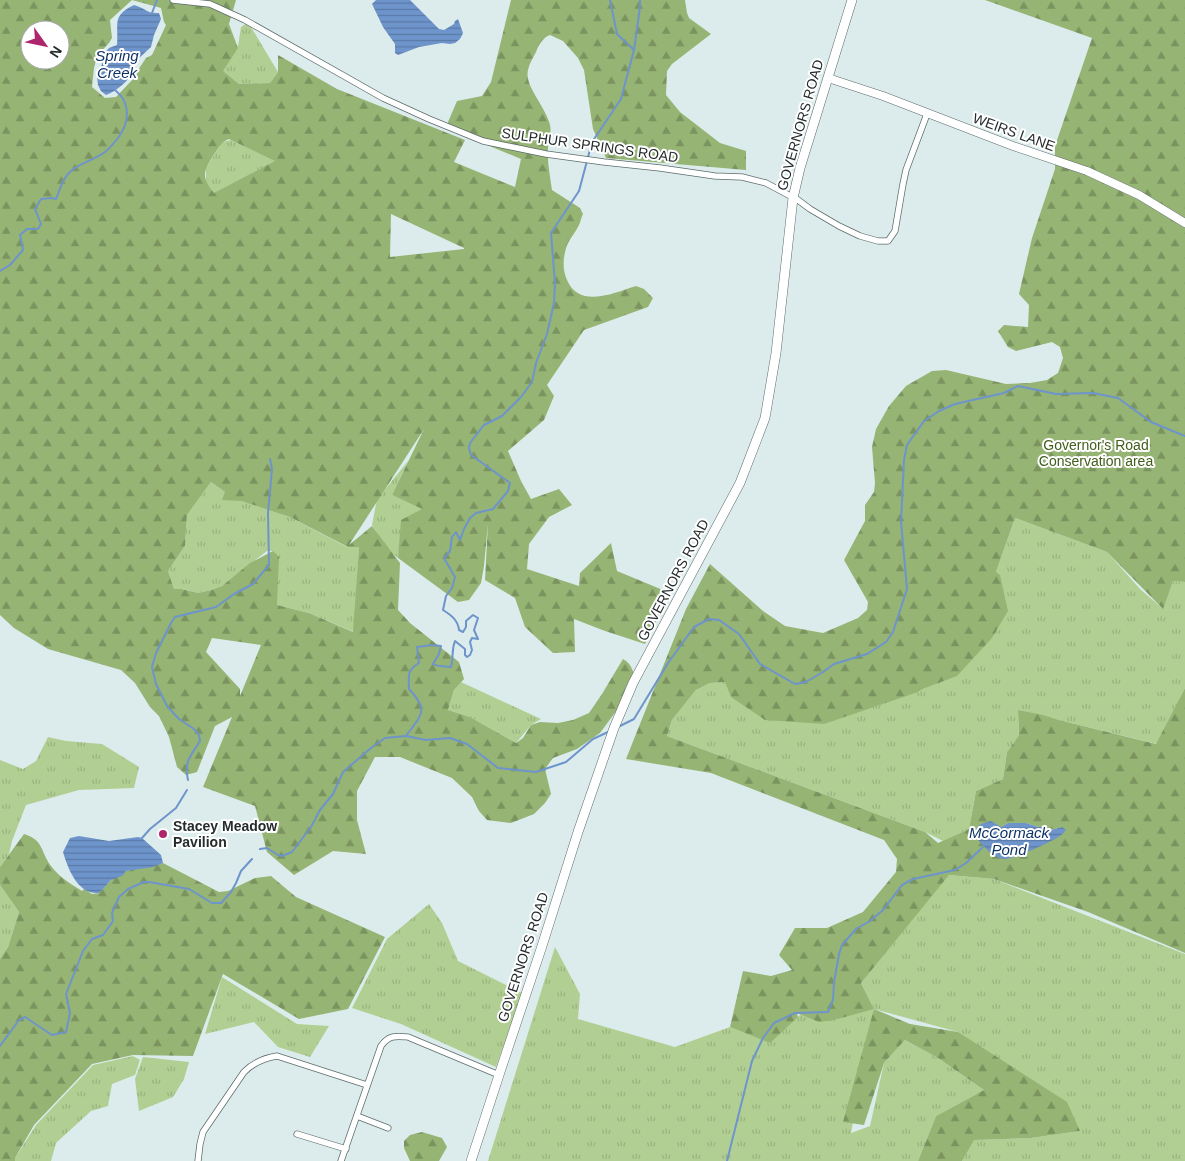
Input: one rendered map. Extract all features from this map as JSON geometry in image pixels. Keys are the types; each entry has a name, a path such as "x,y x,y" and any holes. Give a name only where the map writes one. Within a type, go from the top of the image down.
{"main road":[{"name":"GOVERNORS ROAD","path":"471,1161 578,832 614,728 633,683 740,483 765,418 776,354 793,198 800,168 852,0"}],"street":[{"name":"SULPHUR SPRINGS ROAD","path":"173,0 210,4 245,20 383,98 483,141 546,154 715,176 742,177 766,183 831,222 860,236 878,241 888,241 895,231 906,170 928,114"},
{"name":"WEIRS LANE","path":"828,78 883,96 1013,146 1087,171 1139,195 1185,223"},
{"path":"341,1161 381,1046 386,1040 394,1037 408,1038 499,1075"},
{"path":"198,1161 204,1132 244,1072 251,1065 264,1058 277,1056 367,1084"},
{"path":"357,1116 388,1128"},
{"path":"297,1134 346,1149"}],"green space":[{"path":"0,0 132,0 236,0 229,24 238,48 223,71 239,84 270,83 278,72 278,55 337,89 465,140 454,162 515,187 521,159 468,137 448,126 457,101 482,96 491,82 511,0 685,0 689,18 711,34 672,64 667,71 666,95 680,112 720,143 746,151 746,170 606,158 593,129 584,70 578,58 563,41 550,35 545,38 538,47 528,70 529,83 550,125 548,158 552,190 580,208 583,214 578,228 568,242 566,249 564,267 567,280 573,289 580,294 588,296 608,295 636,286 644,289 653,298 648,307 584,330 547,385 554,396 544,420 508,451 531,499 559,489 572,505 549,517 529,544 527,569 579,586 580,573 611,543 617,571 670,593 645,644 574,619 575,652 553,653 525,627 515,598 485,580 488,523 481,583 469,600 458,602 398,558 401,520 422,509 392,495 424,429 349,545 372,526 400,563 398,610 410,623 459,662 464,679 454,690 448,710 470,717 516,743 523,738 531,725 540,722 558,723 573,720 589,713 623,659 629,664 636,684 600,733 577,749 553,758 545,769 551,794 534,814 511,823 487,820 479,811 472,797 452,778 400,757 375,757 357,791 357,820 366,854 333,851 294,875 267,852 255,806 203,787 232,717 215,726 197,772 186,775 177,767 169,737 159,716 150,707 135,683 121,670 48,649 14,628 0,615","holes":["132,0 161,8 166,25 152,55 146,58 134,78 116,97 105,98 92,87 97,56 112,38 110,20","229,139 275,161 214,193 205,177 206,169 219,147","391,214 464,248 464,249 390,257","211,482 225,492 222,500 242,501 290,517 348,547 359,547 353,632 309,613 277,605 279,557 273,551 250,563 222,586 198,593 174,589 168,571 185,546 187,515","212,638 261,645 240,696 240,689 206,652"]},
{"name":"Governor's Road Conservation area","path":"985,0 1185,0 1185,582 1173,581 1163,609 1107,552 1015,518 996,572 1000,575 1008,611 992,638 957,676 918,692 824,724 765,720 731,697 725,682 710,683 696,690 672,720 667,736 925,832 938,843 969,829 976,791 1003,779 1007,752 1019,735 1018,710 1156,744 1185,688 1185,953 1088,912 994,879 949,875 861,983 874,1009 834,1020 819,1022 797,1013 798,1017 770,1043 730,1027 743,971 771,976 792,970 779,955 795,928 827,928 863,912 896,872 897,859 884,840 711,773 626,759 686,609 710,564 763,611 785,626 823,633 858,618 867,610 868,602 844,560 865,521 865,505 874,492 872,447 876,429 889,406 906,386 932,371 946,370 1006,384 1047,380 1058,373 1063,358 1060,347 1052,342 1016,351 1008,347 998,331 1004,325 1028,327 1029,305 1019,294 1032,238 1055,169 1055,146 1092,38","holes":["1008,823 1026,823 1051,830 1062,827 997,856 1001,827"]},
{"path":"248,22 278,72 270,83 239,84 221,70 238,46 241,27"},
{"path":"231,140 276,161 213,194 206,182 206,168 222,142"},
{"path":"409,460 392,495 423,509 401,536 398,558 387,549 372,525 377,499"},
{"path":"211,482 225,492 290,517 347,547 359,547 354,632 309,613 277,605 273,551 267,551 222,586 198,593 174,589 168,571 185,546 187,515"},
{"path":"1015,518 1107,552 1140,589 1162,608 1173,581 1185,582 1185,688 1157,744 1018,710 1019,735 1007,752 1003,779 976,791 969,829 943,841 925,832 667,736 672,720 696,690 710,683 725,682 918,692 925,688 996,572"},
{"path":"461,682 541,719 531,725 516,743 470,717 448,710 454,690"},
{"path":"48,737 66,741 102,744 139,767 134,788 79,790 26,805 9,854 0,867 0,760 23,769 36,761"},
{"path":"24,834 35,839 51,866 61,877 82,891 84,889 92,894 99,893 123,872 163,863 219,892 228,891 255,878 271,876 296,897 385,937 348,1009 299,1019 223,974 193,1056 133,1055 92,1064 34,1125 15,1161 0,1161 0,959 8,947 19,912 0,885 0,867"},
{"path":"949,875 994,879 1185,954 1185,1161 962,1161 973,1140 1031,1138 1080,1131 958,1032 874,1009 861,983 930,891"},
{"path":"0,885 19,912 8,947 0,959"},
{"path":"429,904 442,923 458,961 522,993 496,1067 401,1024 352,1008 387,939"},
{"path":"555,947 580,994 578,1019 675,1047 730,1027 770,1042 802,1013 874,1009 851,1133 870,1126 884,1063 905,1040 938,1058 984,1090 936,1116 918,1161 488,1161"},
{"path":"222,977 297,1024 329,1026 310,1057 278,1047 254,1022 205,1034"},
{"path":"874,1009 910,1024 958,1032 1067,1102 1080,1131 1031,1138 974,1140 962,1161 918,1161 936,1116 984,1090 938,1058 905,1040 884,1063 864,1125 843,1122"},
{"path":"133,1056 140,1060 135,1075 112,1084 108,1106 91,1111 56,1143 51,1161 15,1161 15,1158 36,1125 93,1065"},
{"path":"143,1057 189,1062 184,1079 173,1097 139,1111 135,1079"},
{"path":"422,1132 442,1138 447,1147 439,1161 410,1161 404,1148 404,1141 410,1135"}],"water":[{"path":"376,0 410,0 439,29 444,30 458,19 463,33 455,43 419,47 398,55 395,53 395,44 383,27 372,4"},
{"name":"Spring Creek","path":"134,5 151,13 159,13 161,19 151,47 136,61 132,75 118,88 106,95 98,85 97,76 101,70 103,55 109,48 117,45 119,17"},
{"name":"McCormack Pond","path":"991,821 1001,827 1008,823 1026,823 1051,830 1062,827 1066,830 1057,838 1015,857 1004,859 991,853 974,835 980,825"},
{"path":"79,836 109,841 142,838 161,855 163,863 153,867 126,871 122,876 111,880 99,893 92,893 85,890 75,880 63,852 70,838"}],"waterway":[{"name":"Spring Creek","path":"152,13 157,0"},
{"path":"610,0 617,34 634,50"},
{"path":"406,736 421,713 420,703 409,689 410,671 419,663 417,647 441,646 433,664 451,667 455,641 465,649 467,657 472,650 470,642 472,638 478,639 474,630 478,618 473,615 466,621 466,627 463,632 459,630 454,618 443,610 446,596 452,588 455,577 444,558 450,551 452,537 456,532 460,540 470,518 476,513 493,509 508,491 510,483 471,455 470,443 484,425 502,416 521,397 532,382 536,363 547,334 554,303 555,283 551,233 579,191 592,142 621,99 634,50 640,0"},
{"name":"Spring Creek","path":"0,271 10,265 23,250 20,235 27,229 38,229 41,224 35,209 41,199 56,199 68,174 80,165 105,152 120,135 126,123 127,113 124,100 115,90"},
{"path":"620,726 634,719 668,663 694,627 709,619 719,620 739,634 760,664 795,684 806,682 834,664 867,654 886,642 893,632 907,589 901,522 904,460 907,445 924,421 939,411 955,404 1004,393 1018,386 1056,394 1093,393 1118,398 1151,422 1185,436"},
{"path":"188,780 187,764 200,741 199,735 194,729 179,719 167,706 156,684 152,667 156,653 175,617 216,607 234,594 253,584 269,565 268,513 272,469 270,459"},
{"path":"260,849 267,848 282,856 292,852 333,794 343,772 385,738 406,736 426,740 450,738 467,744 498,768 536,772 566,762 593,739 608,732"},
{"path":"142,838 176,808 187,790"},
{"path":"727,1161 752,1061 763,1038 774,1023 795,1013 828,1012 833,1000 834,982 842,945 856,929 870,921 883,910 902,885 913,879 955,870 966,863 983,847"},
{"path":"0,1046 19,1020 25,1017 52,1035 66,1032 70,1013 66,994 83,951 92,939 103,935 113,921 112,913 119,897 128,889 144,882 149,882 189,889 212,903 221,903 231,892 241,871 252,859"}],"place":[{"name":"Stacey Meadow Pavilion","path":"163,834"}]}
